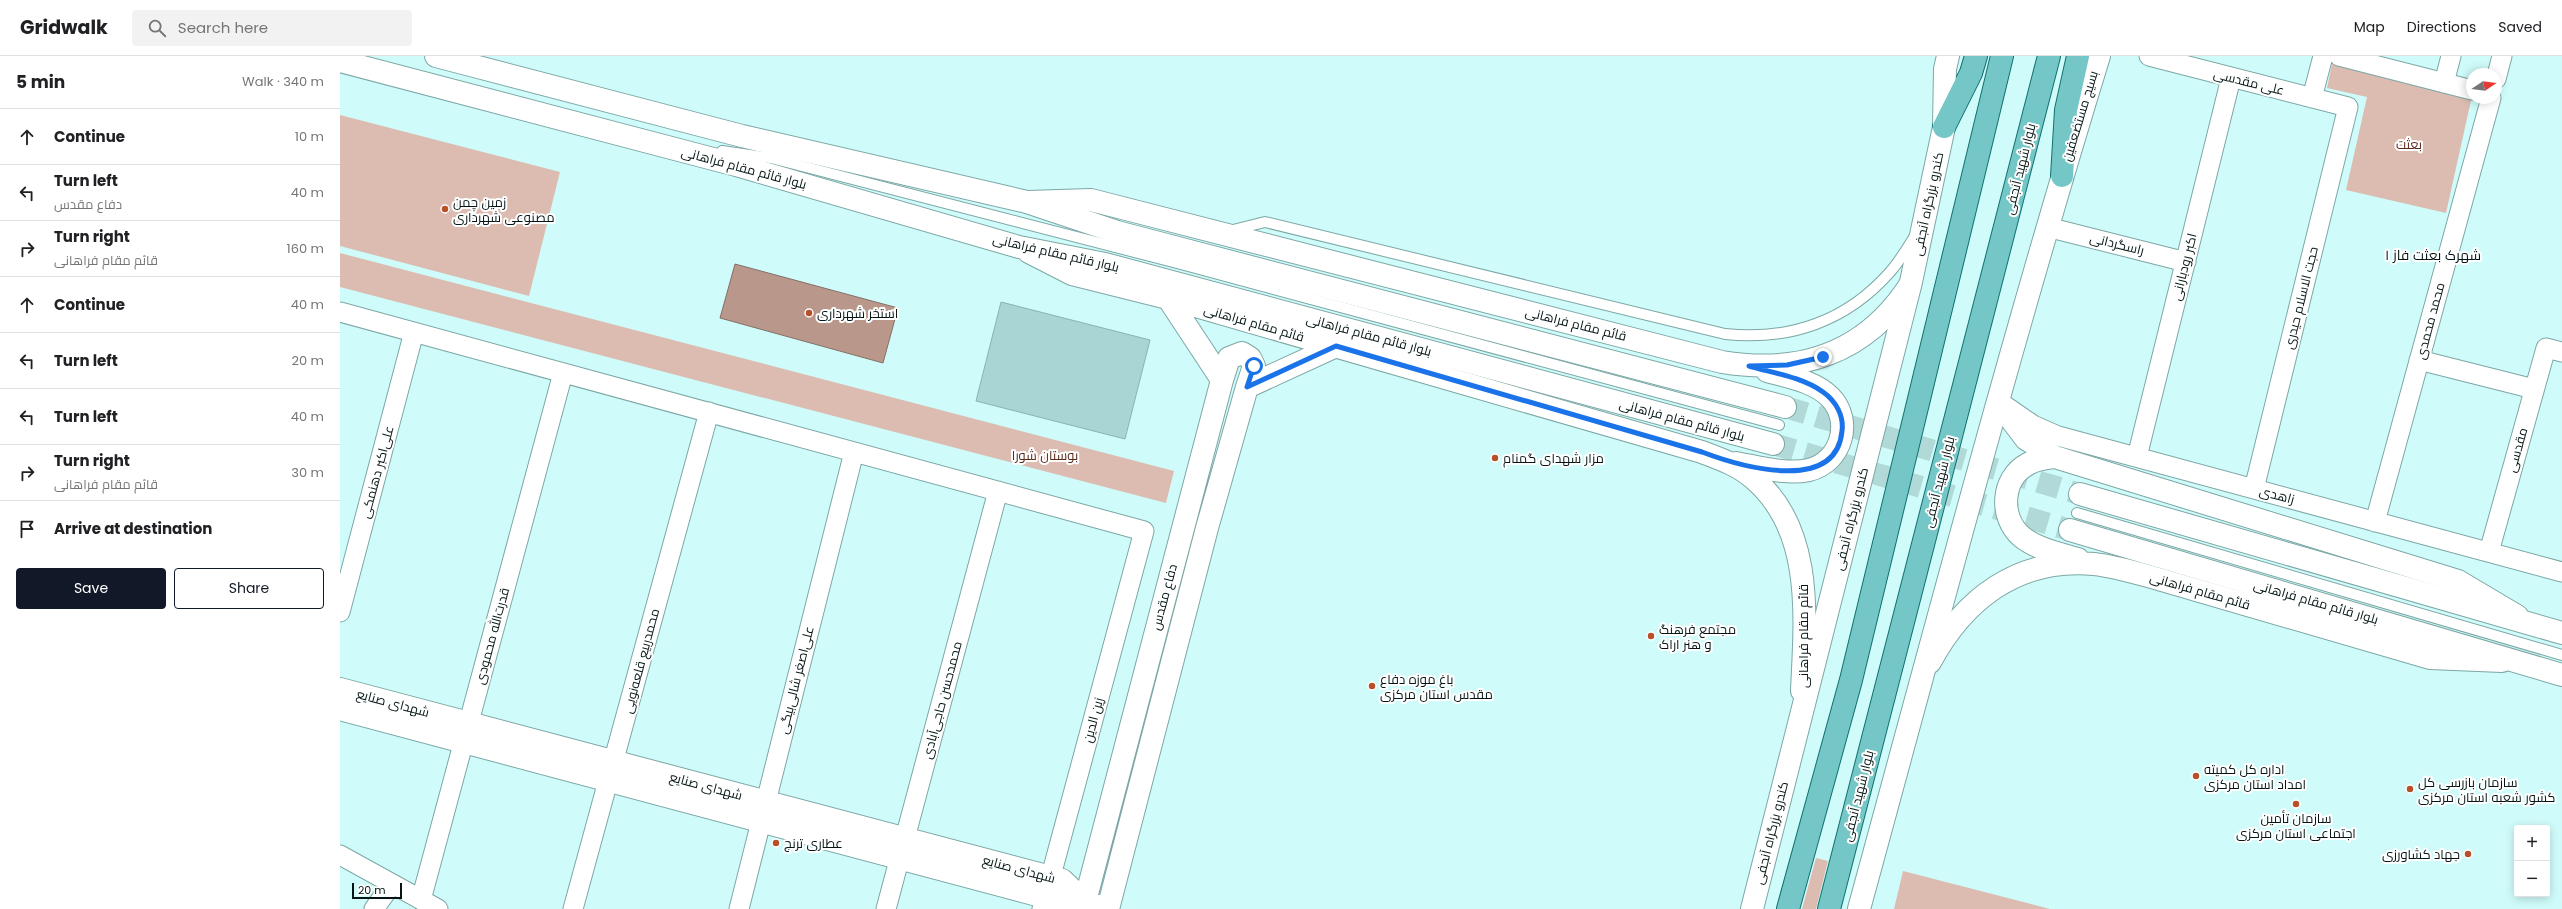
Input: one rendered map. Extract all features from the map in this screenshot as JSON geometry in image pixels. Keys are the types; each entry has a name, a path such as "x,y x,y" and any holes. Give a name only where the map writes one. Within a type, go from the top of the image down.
{"main road":[{"path":"1944,127 1971,73 1976,56"},
{"path":"1788,909 1851,680 2002,56"},
{"name":"بلوار شهید آنجفی","path":"1829,909 2049,56"},
{"path":"2062,176 2066,110 2078,56"}],"street":[{"path":"436,56 742,136 1027,202 1117,232 1779,425"},
{"path":"1944,127 1946,69 1948,56"},
{"name":"بسیج مستضعفین","path":"2062,176 2099,56"},
{"name":"علی مقدسی","path":"2149,56 2197,62 2231,78 2348,107"},
{"path":"2312,98 2323,56"},
{"path":"2338,56 2466,88"},
{"path":"2444,83 2451,56"},
{"path":"2499,68 2502,56"},
{"name":"بلوار قائم مقام فراهانی","path":"340,61 736,165 1019,247 1105,264 1779,425"},
{"name":"اکبر رودبارانی","path":"2137,457 2231,78"},
{"name":"محمد محمدی","path":"2375,522 2489,104"},
{"name":"حجت الاسلام حیدری","path":"2254,489 2348,107"},
{"name":"کندرو بزرگراه آنجفی","path":"1752,909 1911,282 1944,127"},
{"path":"1859,909 1922,676 2062,176"},
{"name":"قائم مقام فراهانی","path":"1027,202 1091,200 1722,362 1749,366 1805,362 1840,350 1858,340 1883,319 1911,282"},
{"name":"راسگردانی","path":"2047,227 2186,262"},
{"name":"قائم مقام فراهانی","path":"1019,247 1072,274 1168,298 1336,346 1702,452 1729,462 1754,478 1767,493 1782,514 1795,544 1804,582 1805,601 1801,716"},
{"path":"1168,298 1222,380"},
{"path":"340,312 998,491"},
{"name":"علی‌اکبر دهنمکی","path":"340,612 414,332"},
{"path":"1247,387 1336,346"},
{"name":"مقدسی","path":"2489,552 2534,389 2554,350"},
{"name":"دفاع مقدس","path":"1084,905 1222,380 1229,358 1242,353 1250,358 1254,366 1207,528 1107,909"},
{"path":"2420,360 2534,389"},
{"path":"1729,462 1773,469 1808,470 1826,462 1835,451 1841,438 1842,420 1835,404 1829,396 1797,379 1749,366"},
{"name":"قدرت‌الله محمودی","path":"421,900 563,373"},
{"path":"1998,402 2026,439 2055,457 2458,581 2531,625"},
{"name":"زاهدی","path":"1998,402 2033,425 2058,436 2562,572"},
{"name":"محمدربیع قلعه‌نویی","path":"573,909 709,412"},
{"name":"علی‌اصغر شالی‌بیگی","path":"739,909 854,452"},
{"path":"2055,457 2028,464 2014,476 2006,493 2006,503 2010,522 2022,537 2030,542 2094,564"},
{"name":"زین الدین","path":"998,491 1144,531 1046,894"},
{"name":"محمدحسن حاجی‌آبادی","path":"886,909 998,491"},
{"path":"2075,512 2562,633"},
{"name":"بلوار قائم مقام فراهانی","path":"2075,512 2562,675"},
{"name":"قائم مقام فراهانی","path":"1922,676 1944,637 1956,620 1986,593 2003,582 2038,568 2076,563 2094,564 2148,576 2430,658 2521,662"},
{"name":"شهدای صنایع","path":"340,689 466,732 903,848 1046,894 1062,901 1107,909"},
{"name":"شهدای صنایع","path":"340,709 466,732"},
{"path":"340,855 438,909"},
{"path":"374,909 392,884"}],"lane":[{"path":"719,151 771,158 1170,261 1779,425"},
{"path":"1219,233 1265,222 1725,334 1753,337 1777,335 1816,324 1855,303 1891,271 1924,223"},
{"path":"2075,512 2562,655"}],"green space":[{"name":"بعثت","path":"2332,64 2466,95 2466,104 2470,104 2446,213 2346,190 2367,97 2327,88"},
{"name":"زمین چمن مصنوعی شهرداری","path":"340,115 560,172 529,296 340,246"},
{"name":"بوستان شورا","path":"340,253 1174,471 1166,503 340,287"},
{"path":"1816,858 1828,861 1816,909 1802,909"},
{"path":"1903,871 2050,909 1894,909"}],"shaded area":[{"name":"استخر شهرداری","path":"735,264 898,308 883,363 720,318"}],"building":[{"path":"1001,302 1150,340 1125,439 976,401"}],"tunnel":[{"path":"1785,407 2080,494"},
{"path":"1773,444 2070,530"}],"place":[{"name":"زمین چمن مصنوعی شهرداری","path":"445,209"},
{"name":"استخر شهرداری","path":"809,313"},
{"name":"مزار شهدای گمنام","path":"1495,458"},
{"name":"مجتمع فرهنگ و هنر اراک","path":"1651,636"},
{"name":"باغ موزه دفاع مقدس استان مرکزی","path":"1372,686"},
{"name":"اداره کل کمیته امداد استان مرکزی","path":"2196,776"},
{"name":"سازمان بازرسی کل کشور شعبه استان مرکزی","path":"2410,789"},
{"name":"سازمان تأمین اجتماعی استان مرکزی","path":"2296,804"},
{"name":"عطاری ترنج","path":"776,843"},
{"name":"جهاد کشاورزی","path":"2468,854"}],"district":[{"name":"شهرک بعثت فاز ۱","path":"2433,255"}],"route":[{"path":"1254,366 1247,387 1336,346 1702,452 1729,462 1773,469 1799,471 1818,467 1833,456 1838,447 1843,429 1839,412 1829,396 1822,391 1797,379 1749,366 1787,365 1823,357"}]}
